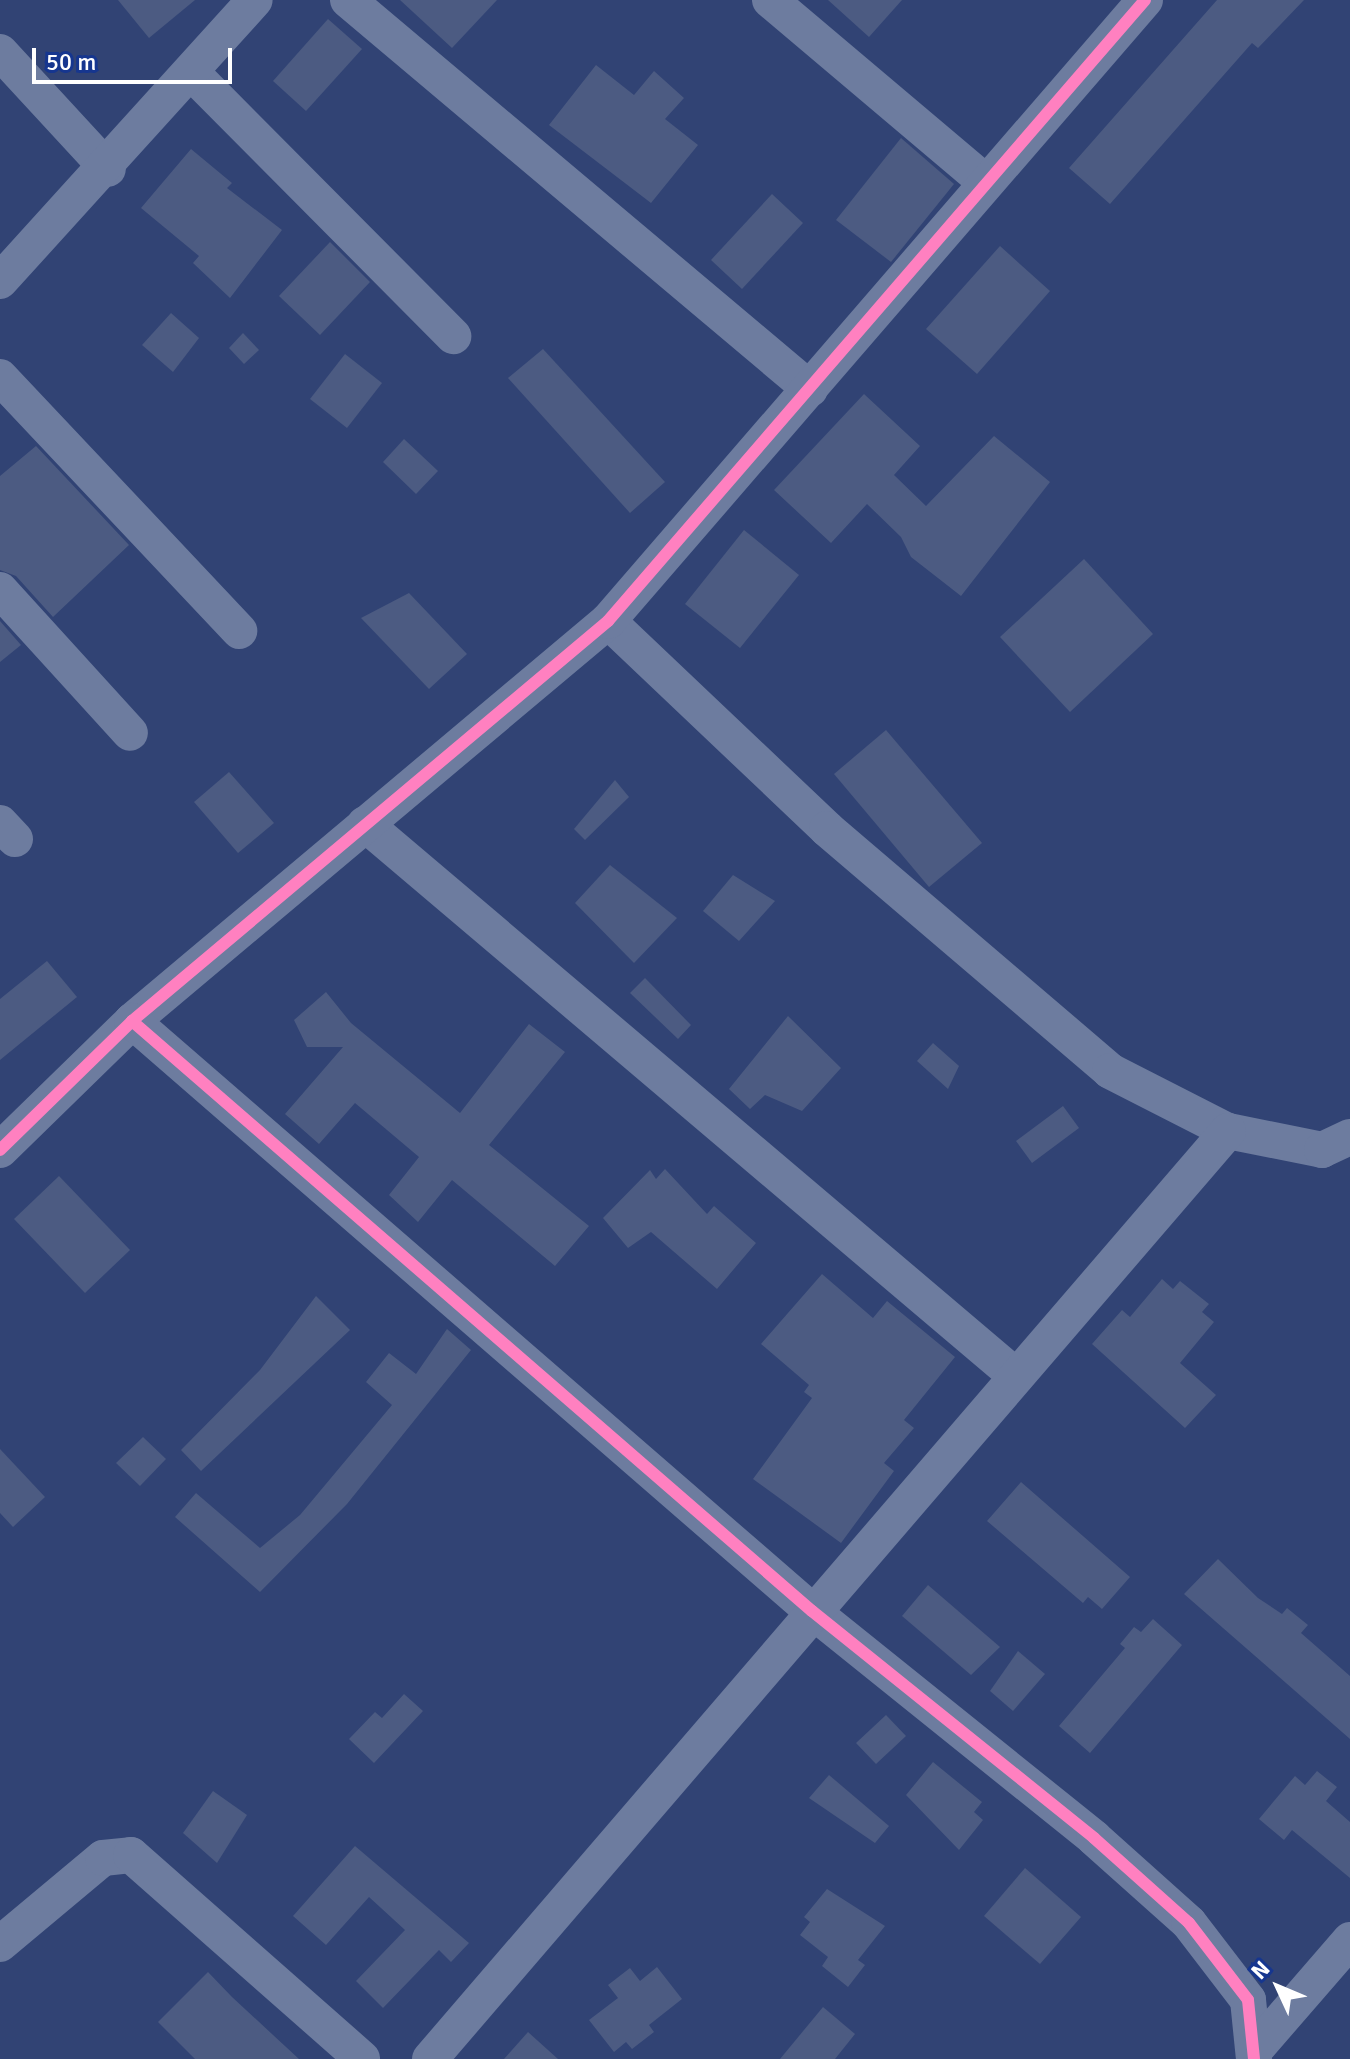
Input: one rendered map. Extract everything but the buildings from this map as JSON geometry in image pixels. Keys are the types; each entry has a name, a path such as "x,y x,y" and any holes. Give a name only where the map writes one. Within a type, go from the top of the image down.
{"street":[{"path":"348,0 810,389"},
{"path":"770,0 985,182"},
{"path":"0,1150 132,1021 608,621 1145,0"},
{"path":"0,281 108,169 252,1"},
{"path":"0,52 108,169"},
{"path":"192,73 453,336"},
{"path":"0,377 239,631"},
{"path":"0,590 130,733"},
{"path":"608,621 827,829 1033,1010 1110,1071 1228,1131 1322,1150 1349,1139"},
{"path":"365,824 1016,1376"},
{"path":"132,1021 812,1611 1094,1838 1189,1923 1248,2000 1254,2055"},
{"path":"430,2059 812,1611 1228,1131"},
{"path":"0,1944 103,1858 131,1855 362,2059"},
{"path":"1254,2055 1350,1940"}],"cycle path":[{"path":"132,1021 608,621 1145,0"},
{"path":"0,1150 132,1021 812,1611 1094,1838 1189,1923 1248,2000 1254,2059"}]}
